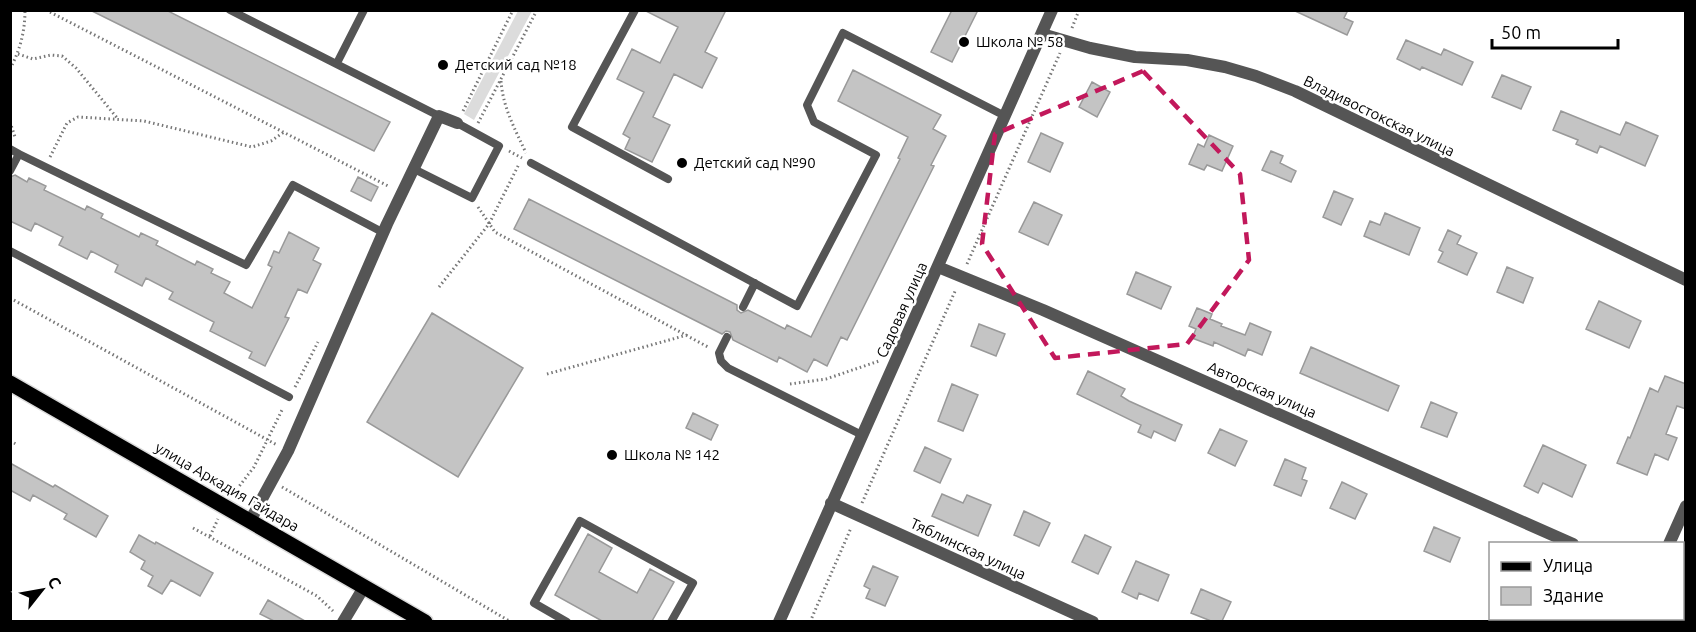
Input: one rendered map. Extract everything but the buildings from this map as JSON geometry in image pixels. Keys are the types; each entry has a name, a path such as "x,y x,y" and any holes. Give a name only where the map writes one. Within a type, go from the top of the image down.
{"main road":[{"name":"улица Аркадия Гайдара","path":"10,383 425,621"}],"street":[{"name":"Садовая улица","path":"779,621 1052,10"},
{"name":"Владивостокская улица","path":"1042,34 1065,42 1135,57 1187,60 1256,76 1295,91 1686,280"},
{"path":"250,521 288,451 384,233 440,116 457,123"},
{"name":"Авторская улица","path":"938,267 1054,315 1571,542"},
{"name":"Тяблинская улица","path":"831,504 1094,621"},
{"path":"1669,542 1686,506"},
{"path":"343,621 364,587"}],"lane":[{"path":"230,10 440,116"},
{"path":"337,63 364,10"},
{"path":"635,10 572,127 668,179"},
{"path":"531,163 797,306 876,155 814,122 807,105 843,33 1005,116"},
{"path":"414,169 472,198 499,146 457,123"},
{"path":"10,171 15,151 246,266 293,185 384,233"},
{"path":"10,251 289,397"},
{"path":"743,307 755,283"},
{"path":"728,337 719,353 721,361 728,368 862,435"},
{"path":"567,621 534,603 580,521 693,583 672,621"}],"path":[{"path":"10,69 18,54 25,30 25,10"},
{"path":"46,10 403,193"},
{"path":"457,123 513,10"},
{"path":"474,132 537,10"},
{"path":"810,621 1079,10"},
{"path":"18,54 33,59 51,55 62,56 76,68 119,119"},
{"path":"501,79 502,97 508,115 531,163"},
{"path":"45,167 67,123 78,117 144,121 252,147 271,141 284,132"},
{"path":"499,146 531,163"},
{"path":"439,287 489,224 522,158"},
{"path":"472,198 495,232 719,353"},
{"path":"10,298 288,451"},
{"path":"547,374 687,335"},
{"path":"766,387 826,379 898,355"},
{"path":"10,441 16,444"},
{"path":"272,481 511,621"},
{"path":"193,528 317,596 343,621"}],"highlighted area":[{"path":"1143,71 1240,174 1249,260 1187,344 1055,358 982,244 995,134"}],"shaded area":[{"path":"518,11 532,11 474,120 464,114"}],"place":[{"name":"Школа № 58","path":"964,42"},
{"name":"Детский сад №18","path":"443,65"},
{"name":"Детский сад №90","path":"682,163"},
{"name":"Школа № 142","path":"612,455"}]}
